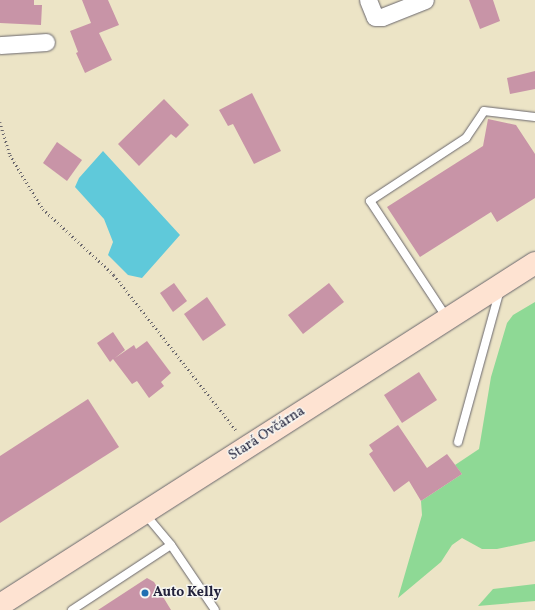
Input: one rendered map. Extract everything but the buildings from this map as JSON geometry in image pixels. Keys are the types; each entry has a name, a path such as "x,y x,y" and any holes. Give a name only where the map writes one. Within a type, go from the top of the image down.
{"main road":[{"name":"Stará Ovčárna","path":"0,605 535,263"}],"street":[{"path":"368,0 375,17 382,17 425,0"},
{"path":"0,45 46,42"}],"lane":[{"path":"448,318 370,201 466,138 484,112 535,117"},
{"path":"458,442 501,285"},
{"path":"144,514 171,545 215,610"},
{"path":"72,610 171,545"}],"path":[{"path":"0,122 10,155 42,209 114,275 249,446"}],"green space":[{"path":"535,302 535,541 497,549 482,549 462,538 452,545 441,562 398,598 422,515 421,501 462,474 455,465 479,449 491,377 507,323 513,315"},
{"path":"535,584 535,601 478,606 493,589"}],"water":[{"path":"103,151 180,235 142,278 128,275 108,255 113,242 104,219 75,187 79,178"}],"place":[{"name":"Auto Kelly","path":"145,593"}]}
